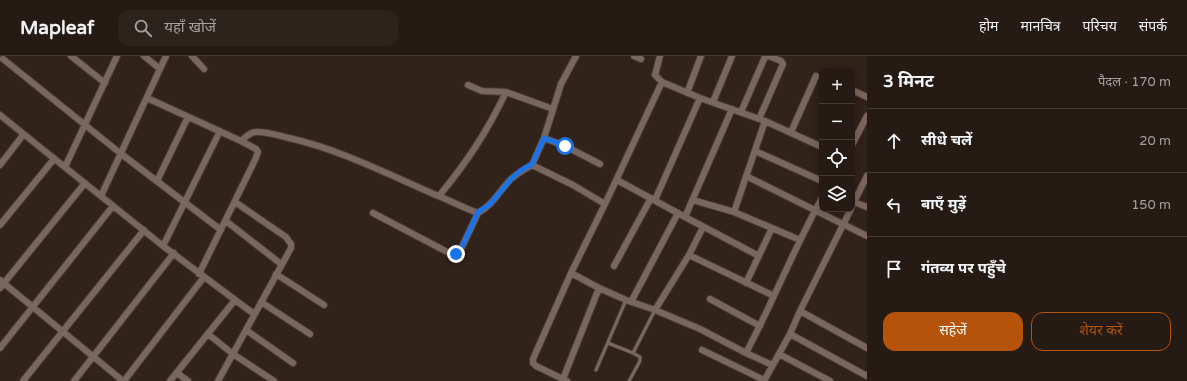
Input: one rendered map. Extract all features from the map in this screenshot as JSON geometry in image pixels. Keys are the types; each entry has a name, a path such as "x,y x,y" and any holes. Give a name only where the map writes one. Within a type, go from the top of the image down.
{"street":[{"path":"71,56 105,83"},
{"path":"65,167 117,56"},
{"path":"144,56 160,69"},
{"path":"101,196 166,56"},
{"path":"192,56 204,69"},
{"path":"373,213 453,255 460,251 478,212 490,204 511,179 520,171 532,164 544,138 561,84 576,56"},
{"path":"634,56 641,59"},
{"path":"660,56 655,75 662,82 700,98 762,120 819,146"},
{"path":"687,93 701,56"},
{"path":"713,102 732,56"},
{"path":"734,212 755,151 762,120 783,64 781,61 769,56 765,57 741,112"},
{"path":"2,59 120,153 221,230"},
{"path":"791,132 816,76"},
{"path":"599,288 565,380 536,366 533,363 533,359 571,272 617,180 627,154 662,82"},
{"path":"468,85 482,91 506,92 553,109"},
{"path":"855,91 867,97"},
{"path":"439,196 480,141 494,118 506,92"},
{"path":"84,183 1,284 124,381 202,275 221,230 257,155 256,149 241,141 147,98"},
{"path":"614,266 653,199 700,98"},
{"path":"685,217 732,109"},
{"path":"0,115 163,246 254,314"},
{"path":"855,140 867,116"},
{"path":"157,181 188,117"},
{"path":"163,246 220,131"},
{"path":"241,141 250,134 255,132 263,132 306,142 328,149 464,208 478,212"},
{"path":"0,165 23,134"},
{"path":"544,138 565,146 600,164"},
{"path":"755,151 819,180"},
{"path":"0,225 54,159"},
{"path":"532,164 573,184 605,204"},
{"path":"746,176 867,236"},
{"path":"855,200 866,179"},
{"path":"617,180 759,256"},
{"path":"692,200 734,212 800,240"},
{"path":"218,381 291,248 290,241 235,202"},
{"path":"746,353 819,203"},
{"path":"0,348 113,206"},
{"path":"855,206 867,207"},
{"path":"702,350 764,381 790,334 849,212"},
{"path":"628,301 678,213"},
{"path":"226,221 281,264"},
{"path":"655,310 689,254 703,227"},
{"path":"746,283 772,228"},
{"path":"23,381 144,230"},
{"path":"74,381 174,253"},
{"path":"689,254 774,296"},
{"path":"571,272 599,288 700,329 772,365"},
{"path":"276,274 324,305"},
{"path":"710,299 760,326"},
{"path":"170,381 235,300"},
{"path":"261,302 310,334"},
{"path":"800,311 867,348"},
{"path":"246,330 293,363"},
{"path":"208,334 233,354 274,381"},
{"path":"790,334 867,376"},
{"path":"779,354 830,381"},
{"path":"177,373 188,381"},
{"path":"260,381 264,374"}],"lane":[{"path":"596,370 628,301"},
{"path":"633,353 655,310"},
{"path":"608,343 633,353 640,359 629,381"}],"route":[{"path":"456,254 460,251 478,212 485,209 511,179 520,171 532,164 544,138 565,146"}]}
